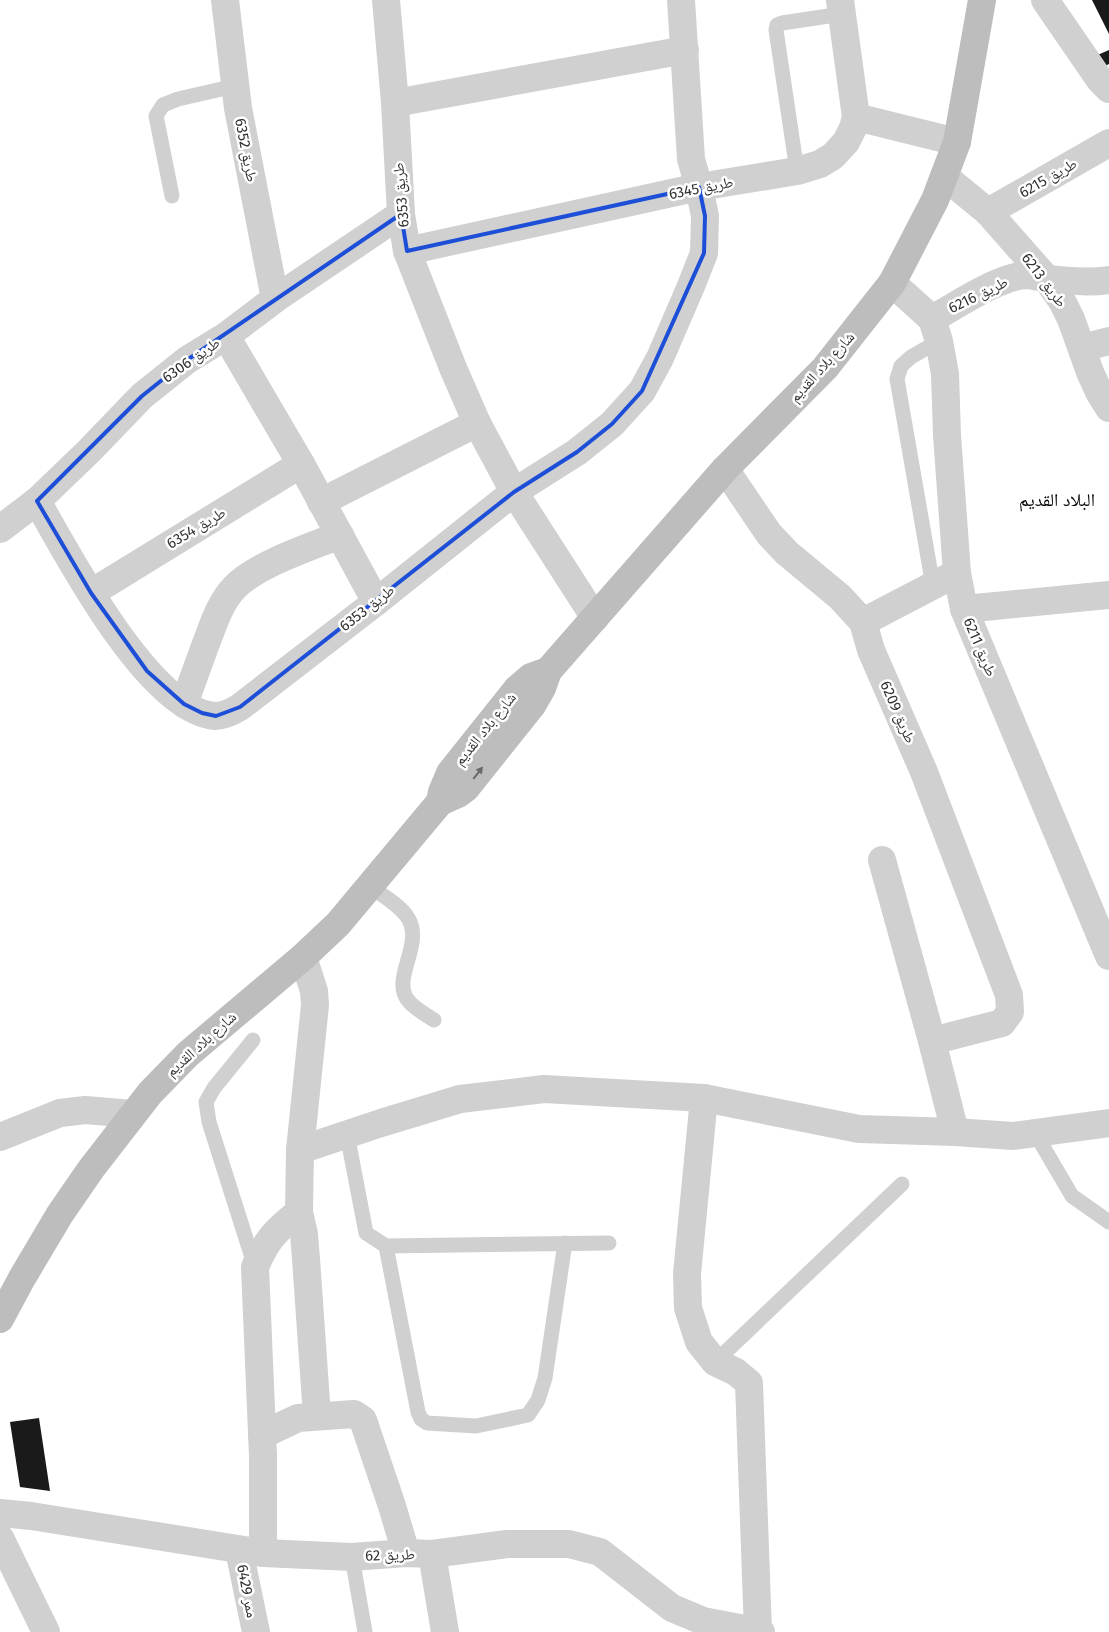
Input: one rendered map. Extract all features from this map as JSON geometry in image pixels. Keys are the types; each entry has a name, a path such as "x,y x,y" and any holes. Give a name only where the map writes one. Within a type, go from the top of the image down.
{"street":[{"name":"طريق 6352","path":"225,0 238,108 275,299"},
{"name":"طريق 6353","path":"386,0 395,103 401,214 407,252 477,423 514,492 595,618"},
{"path":"514,492 584,447 612,424 642,390 660,358 704,253 705,216 691,160 681,0"},
{"name":"شارع بلاد القديم","path":"0,1319 60,1214 133,1114 168,1073 303,957 338,924 440,802 450,773 517,689 531,677 548,671 725,469 825,368 892,283 935,200 956,142 982,0"},
{"path":"1045,0 1106,81"},
{"path":"841,7 856,118 956,142"},
{"path":"395,103 685,50"},
{"name":"طريق 6345","path":"407,252 699,187 797,171 820,164 833,156 846,142 856,118"},
{"name":"طريق 6215","path":"988,212 1109,143"},
{"name":"طريق 6213","path":"944,176 988,212 1046,278 1062,301 1071,319 1090,372 1109,408"},
{"name":"طريق 6306","path":"0,529 37,501 142,396 187,360 226,336 275,299 401,214"},
{"name":"طريق 6216","path":"892,283 935,330 984,290 1009,279 1028,275 1083,281 1109,280"},
{"name":"طريق 6211","path":"935,330 945,374 947,435 958,573 964,609 1109,956"},
{"path":"226,336 300,464 376,602"},
{"path":"1082,348 1109,341"},
{"path":"321,502 477,423"},
{"name":"طريق 6354","path":"91,593 300,464"},
{"name":"طريق 6209","path":"725,469 770,534 788,554 840,597 863,622 871,650 924,772 1009,995 1010,1012 1002,1023 932,1041"},
{"name":"طريق 6353","path":"184,704 202,713 216,716 229,714 240,707 514,492"},
{"path":"37,501 91,593 128,648 147,671 184,704 222,604 234,587 251,574 270,564 340,535"},
{"path":"863,622 958,573"},
{"path":"964,609 1109,595"},
{"path":"882,860 955,1132"},
{"path":"303,957 314,991 316,1005 300,1150 299,1212 304,1234 317,1416"},
{"path":"300,1150 460,1099 544,1089 704,1098 859,1129 1012,1136 1109,1123"},
{"path":"704,1098 687,1274 688,1308 699,1342 715,1362"},
{"path":"0,1136 60,1113 85,1110 133,1114"},
{"path":"255,1267 263,1247 277,1230 299,1212"},
{"name":"ممر 6429","path":"255,1267 262,1435 251,1552 256,1632"},
{"name":"طريق 62","path":"0,1513 30,1516 251,1552 352,1557 419,1554 506,1544 569,1544 600,1552 672,1608 703,1627 760,1632 749,1383 736,1372 715,1362"},
{"path":"262,1435 298,1418 354,1414 363,1420 392,1506 419,1554 445,1632"},
{"path":"0,1538 46,1632"}],"lane":[{"path":"797,171 776,30 777,26 841,7"},
{"path":"172,196 156,116 163,105 235,86"},
{"path":"933,586 897,379 901,366 935,330"},
{"path":"370,886 403,911 409,919 413,928 413,938 404,980 404,993 411,1004 434,1020"},
{"path":"253,1040 214,1088 206,1102 209,1122 255,1267"},
{"path":"1035,1133 1072,1196 1109,1222"},
{"path":"347,1134 366,1233 386,1246 609,1242"},
{"path":"715,1362 902,1184"},
{"path":"386,1246 418,1412 421,1419 427,1423 476,1426 528,1415 538,1400 545,1378 565,1243"},
{"path":"352,1557 365,1632"}],"highlighted area":[{"path":"699,187 705,216 704,253 642,391 612,424 577,452 514,492 240,707 216,716 202,713 184,704 147,671 91,593 37,501 142,396 187,360 401,214 407,251"}],"building":[{"path":"1092,0 1109,0 1109,34"},
{"path":"1109,50 1109,64 1099,69 1093,57"},
{"path":"39,1418 50,1491 20,1487 10,1422"}],"district":[{"name":"البلاد القديم","path":"1057,500"}]}
